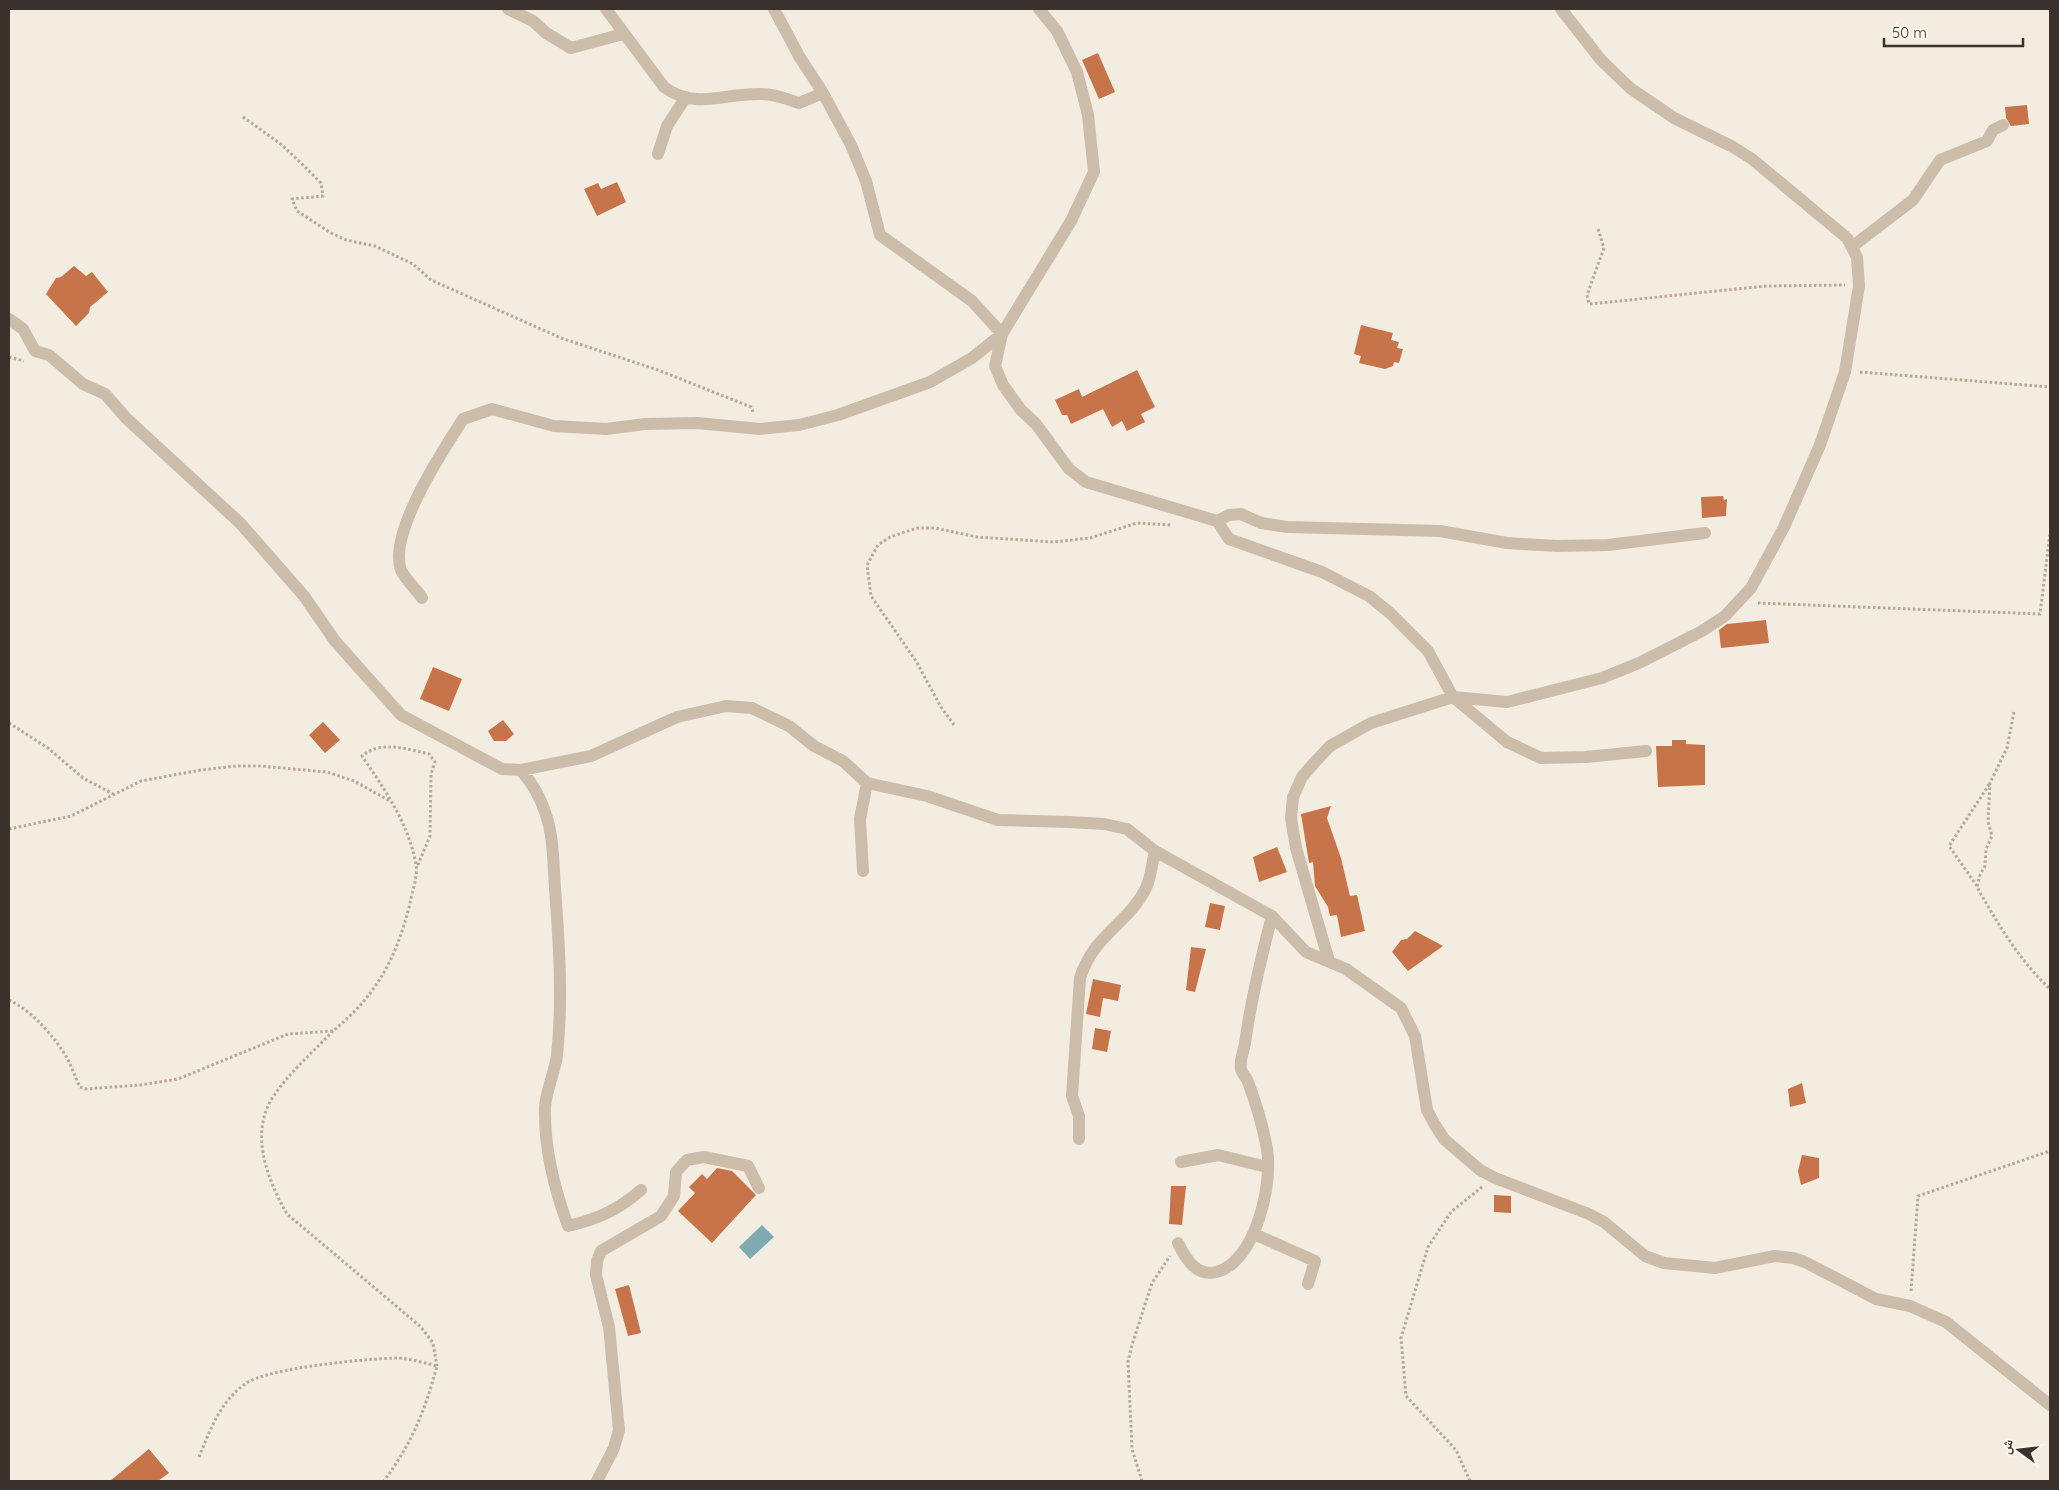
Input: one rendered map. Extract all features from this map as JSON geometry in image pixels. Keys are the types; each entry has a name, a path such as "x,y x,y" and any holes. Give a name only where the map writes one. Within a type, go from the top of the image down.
{"street":[{"path":"508,9 533,20 546,33 571,48 624,34"},
{"path":"606,9 664,87 674,94 700,100 760,94 779,96 800,103 823,93"},
{"path":"774,9 799,56 852,144 866,181 880,235 972,301 1002,334"},
{"path":"1039,9 1057,31 1077,72 1088,115 1094,172 1066,229 1002,334 995,366 1003,385 1069,469 1086,482 1177,508 1217,522 1229,539 1322,572 1370,596 1390,612 1428,650 1453,697 1508,742 1542,758 1586,757 1646,751"},
{"path":"1329,961 1296,848 1292,826 1293,797 1299,784 1330,746 1346,735 1371,723 1453,697 1507,702 1602,678 1639,663 1702,631 1725,616 1751,588 1784,527 1820,444 1845,372 1859,286 1857,257 1853,246 1841,232 1752,159 1733,147 1674,118 1630,88 1601,60 1561,9"},
{"path":"658,154 667,126 686,97"},
{"path":"1853,246 1913,200 1940,160 1987,141 1994,130 2003,125"},
{"path":"9,319 23,329 36,352 49,355 83,384 105,394 126,418 240,523 304,596 335,641 401,715 502,769 521,770 591,756 677,717 726,706 752,708 789,726 814,746 843,761 867,783 926,796 998,820 1086,823 1127,829 1155,851 1272,916 1306,952 1329,961 1374,988 1401,1008 1415,1036 1427,1110 1434,1125 1444,1139 1466,1160 1495,1178 1604,1222 1645,1256 1664,1264 1714,1268 1729,1267 1769,1257 1794,1258 1876,1299 1910,1306 1952,1326 2050,1405"},
{"path":"422,598 401,570 399,544 408,515 463,419 492,409 554,426 606,429 645,424 697,423 760,429 799,424 838,415 930,382 972,358 1002,334"},
{"path":"1217,522 1229,515 1241,514 1261,523 1287,527 1440,531 1507,543 1557,546 1608,545 1705,532"},
{"path":"521,770 534,786 546,814 552,846 559,988 557,1056 545,1104 545,1120 547,1143 562,1209 568,1226 588,1221 622,1207 641,1190"},
{"path":"863,871 860,819 867,783"},
{"path":"1079,1139 1079,1116 1072,1096 1080,978 1085,962 1094,949 1132,908 1146,888 1155,851"},
{"path":"1178,1243 1187,1260 1196,1269 1216,1272 1229,1264 1247,1248 1254,1234 1262,1206 1267,1167 1267,1150 1248,1081 1241,1069 1252,993 1272,916"},
{"path":"1181,1162 1218,1156 1267,1167"},
{"path":"597,1481 614,1448 618,1430 609,1327 596,1275 597,1261 601,1251 661,1216 674,1196 676,1172 687,1160 704,1157 748,1166 759,1188"},
{"path":"1254,1234 1315,1261 1308,1284"}],"path":[{"path":"243,117 282,144 321,183 323,196 292,199 297,211 313,222 346,240 375,246 413,264 431,280 561,338 658,370 751,407 760,429"},
{"path":"1598,229 1604,248 1587,294 1589,304 1767,286 1830,284 1859,286"},
{"path":"1845,372 2050,387"},
{"path":"954,726 941,707 916,661 870,596 867,565 878,545 890,537 917,528 935,528 977,537 1053,542 1090,538 1137,523 1173,525"},
{"path":"1737,603 2040,614 2050,533"},
{"path":"2014,712 2007,748 1990,783 1949,846 1990,910 2035,974 2050,989"},
{"path":"9,723 48,748 83,778 115,796"},
{"path":"384,1481 404,1453 424,1411 437,1366 433,1343 421,1327 287,1214 275,1193 266,1168 261,1143 264,1121 274,1095 374,990 389,965 397,949 406,921 417,867 430,836 431,774 435,762 429,754 385,747 370,749 362,756 401,820 417,867"},
{"path":"9,829 71,816 115,796 141,781 201,770 260,766 327,772 354,781 391,801"},
{"path":"1977,887 1985,866 1986,849 1992,836 1988,822 1990,783"},
{"path":"9,1000 27,1013 57,1044 68,1059 80,1087 85,1089 140,1085 178,1079 288,1034 333,1031"},
{"path":"1910,1306 1918,1196 2050,1151"},
{"path":"1470,1481 1456,1450 1406,1396 1401,1338 1428,1247 1451,1212 1495,1178"},
{"path":"1142,1481 1132,1449 1128,1362 1152,1283 1178,1243"},
{"path":"199,1457 214,1421 224,1405 246,1383 273,1373 329,1364 400,1358 437,1366"}],"water":[{"path":"762,1225 774,1237 750,1259 739,1247"}],"building":[{"path":"1098,53 1115,92 1099,99 1082,60"},
{"path":"2027,105 2029,124 2011,126 2006,118 2005,107"},
{"path":"617,182 626,202 597,216 584,189 598,183 601,189"},
{"path":"74,266 86,276 92,272 108,292 90,307 89,313 76,326 46,294 56,278 61,277"},
{"path":"1361,325 1393,333 1391,340 1399,342 1397,348 1403,349 1399,363 1394,362 1393,366 1385,369 1359,363 1361,356 1354,354"},
{"path":"1137,370 1155,407 1141,414 1145,422 1127,431 1122,421 1112,427 1103,409 1071,424 1067,415 1062,415 1055,400 1079,389 1082,397"},
{"path":"1723,496 1724,500 1727,499 1726,516 1702,518 1701,497"},
{"path":"1766,620 1769,643 1721,648 1719,630 1727,624"},
{"path":"433,667 462,679 449,711 420,699"},
{"path":"503,720 514,734 506,741 494,741 488,731"},
{"path":"323,722 340,740 325,753 309,735"},
{"path":"1672,740 1686,740 1686,744 1705,745 1705,785 1658,787 1656,746 1672,746"},
{"path":"1331,806 1327,818 1341,858 1350,896 1357,895 1365,931 1341,937 1337,915 1330,916 1328,907 1315,886 1313,862 1309,863 1301,814"},
{"path":"1277,847 1287,872 1259,882 1253,857"},
{"path":"1210,903 1225,906 1220,930 1205,927"},
{"path":"1415,931 1443,946 1408,971 1392,952 1401,940 1407,939"},
{"path":"1191,947 1206,949 1195,992 1186,990"},
{"path":"1093,979 1121,985 1118,1001 1103,998 1100,1017 1086,1014"},
{"path":"1095,1028 1111,1031 1107,1052 1092,1049"},
{"path":"1802,1083 1806,1103 1790,1107 1788,1089"},
{"path":"1802,1155 1819,1158 1819,1178 1801,1185 1798,1171"},
{"path":"717,1168 732,1171 756,1195 712,1243 678,1211 695,1193 689,1187 702,1174 707,1179"},
{"path":"1171,1186 1186,1186 1182,1225 1169,1224"},
{"path":"1494,1195 1511,1196 1511,1213 1494,1212"},
{"path":"629,1285 641,1333 628,1336 615,1289"},
{"path":"149,1449 169,1473 158,1481 110,1481"}]}
